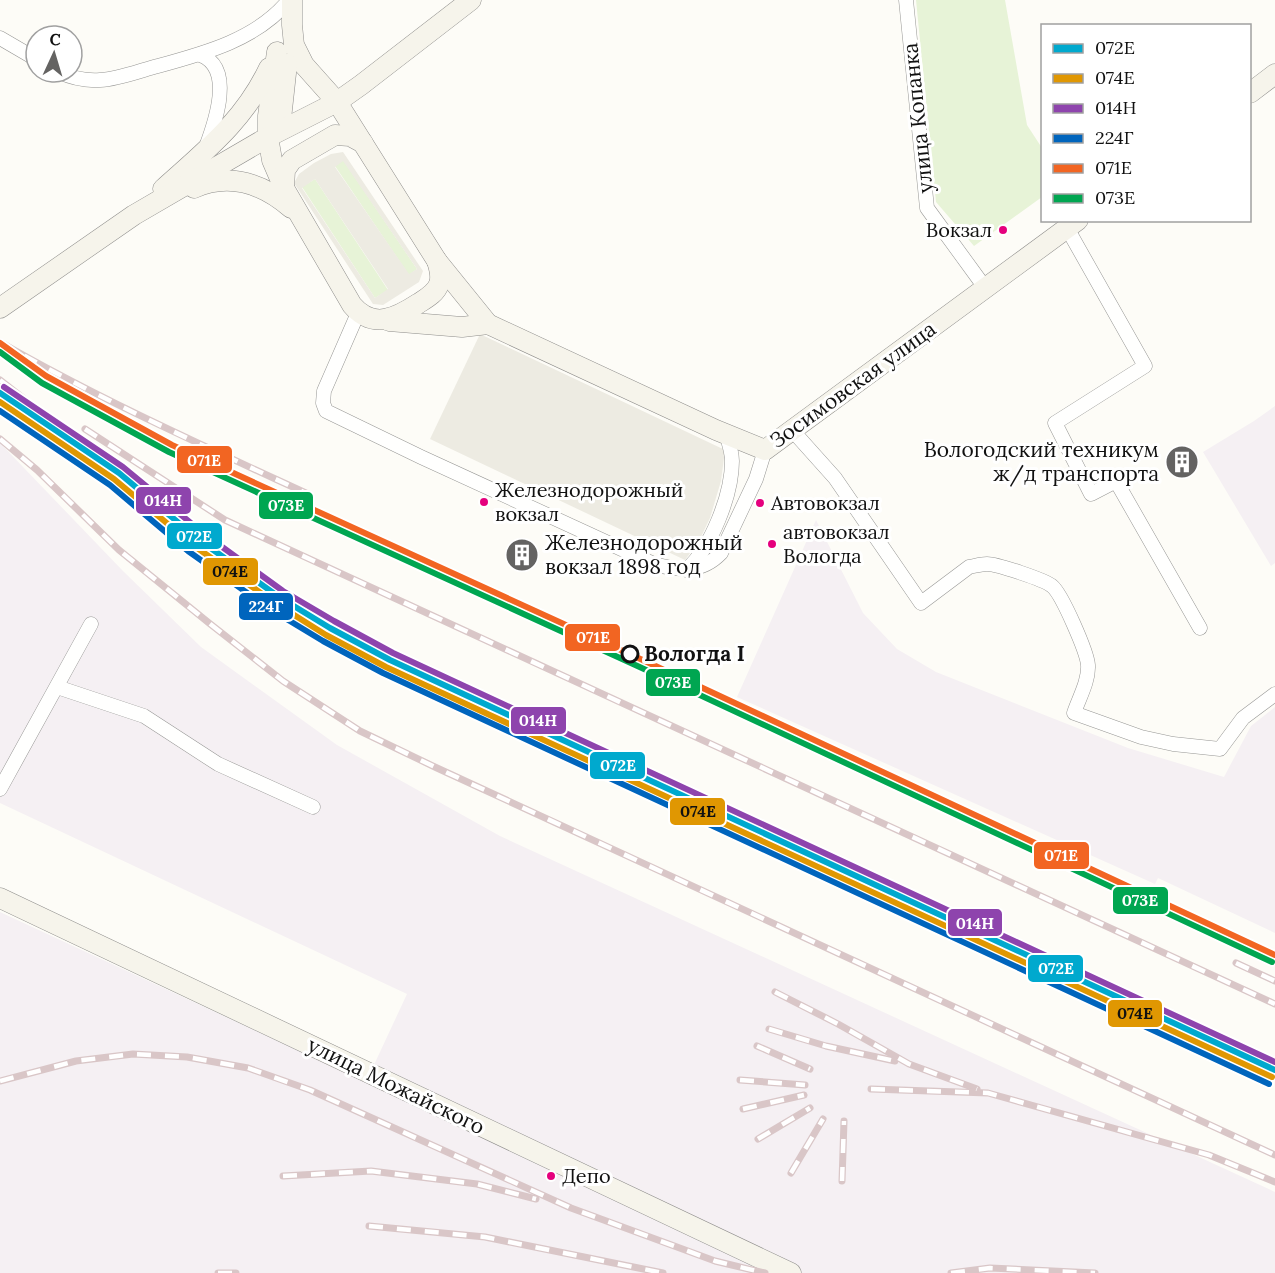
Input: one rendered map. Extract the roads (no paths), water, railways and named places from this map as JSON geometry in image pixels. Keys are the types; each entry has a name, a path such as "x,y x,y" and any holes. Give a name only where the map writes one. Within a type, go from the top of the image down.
{"main road":[{"path":"268,137 281,119 292,25 291,0"},
{"path":"291,0 277,52 268,116 268,137 272,160 300,217 355,309 384,320 462,327 488,324"},
{"path":"7,303 134,215 268,137 337,102 361,86 471,0"},
{"name":"Зосимовская улица","path":"292,25 294,45 304,65 337,102 437,261 488,324 765,450 1072,224"},
{"path":"134,215 238,119 260,87 277,52"},
{"path":"1251,92 1275,74"},
{"path":"284,188 285,170 292,160 335,135 350,136 363,143"},
{"path":"134,215 198,186 239,181 258,185 276,195 300,217"},
{"path":"384,320 400,316 433,294 440,283 441,273 437,261"},
{"name":"улица Можайского","path":"0,898 791,1273"}],"street":[{"path":"84,78 99,80 118,78 200,54 248,34 272,18 291,0"},
{"name":"улица Копанка","path":"906,0 927,208 986,289"},
{"path":"0,38 24,52"},
{"path":"200,54 211,61 220,87 217,115 205,151"},
{"path":"1072,224 1144,366 1055,423 1091,494 1116,481 1200,628"},
{"path":"355,309 324,391 323,403 326,411 654,564 686,570 704,565 721,553 756,479 765,450"},
{"path":"792,430 835,478 921,603 969,567 978,565 997,566 1051,585 1059,594 1086,655 1088,666 1074,713 1141,737 1173,744 1220,749 1243,718 1275,694"},
{"path":"686,570 701,553 711,536 722,506 732,462 731,448 726,434"},
{"path":"0,789 91,624"},
{"path":"57,687 144,716 218,764 313,807"}],"railway":[{"path":"0,342 114,402 308,494"},
{"path":"0,380 119,473"},
{"path":"85,429 225,520 1275,1004"},
{"path":"0,439 37,470 119,550 283,681 360,731 1275,1155"},
{"path":"1212,925 1269,959"},
{"path":"1236,963 1275,981"},
{"path":"775,992 909,1064 977,1089"},
{"path":"769,1029 826,1046 895,1061"},
{"path":"757,1046 810,1069"},
{"path":"0,1081 76,1061 133,1054 187,1057 248,1068 310,1090 571,1208 715,1261 765,1273"},
{"path":"740,1080 805,1085"},
{"path":"871,1089 988,1093 1209,1155 1275,1182"},
{"path":"743,1109 804,1095"},
{"path":"758,1139 810,1108"},
{"path":"791,1173 823,1119"},
{"path":"842,1181 844,1121"},
{"path":"283,1176 371,1171 477,1184 536,1199"},
{"path":"369,1226 485,1237 663,1273"},
{"path":"951,1273 990,1268 1095,1273"},
{"path":"218,1273 236,1273"}],"place":[{"name":"Вокзал","path":"1003,230"},
{"name":"Вологодский техникум ж/д транспорта","path":"1182,462"},
{"name":"Железнодорожный вокзал","path":"484,502"},
{"name":"Автовокзал","path":"760,503"},
{"name":"автовокзал Вологда","path":"772,544"},
{"name":"Железнодорожный вокзал 1898 год","path":"522,555"},
{"name":"Вологда I","path":"630,654"},
{"name":"Депо","path":"551,1176"}]}
